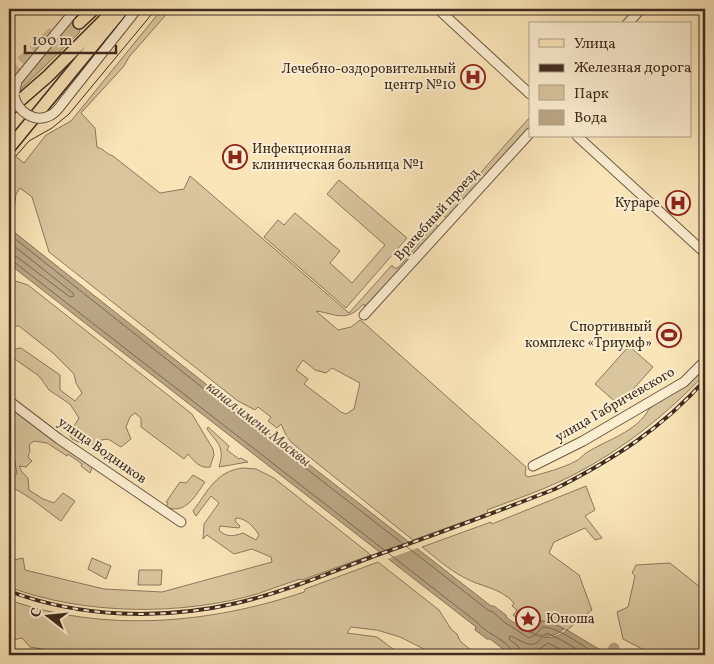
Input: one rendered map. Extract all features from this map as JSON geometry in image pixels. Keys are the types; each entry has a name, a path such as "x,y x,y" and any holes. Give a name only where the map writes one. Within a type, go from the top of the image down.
{"main road":[{"path":"80,23 94,9"},
{"path":"9,110 48,76 115,9"},
{"path":"9,148 123,9"}],"street":[{"path":"76,9 16,85 14,96 19,108 37,118 52,114 65,100 137,9"},
{"path":"438,9 529,93"},
{"path":"629,22 640,9"},
{"name":"Врачебный проезд","path":"364,315 529,134"},
{"path":"578,138 705,253"},
{"name":"улица Габричевского","path":"533,466 584,441 684,382 705,361"},
{"name":"улица Водников","path":"9,401 60,439 180,522"}],"green space":[{"path":"80,9 84,9 73,20 80,28 79,33 18,92 19,85"},
{"path":"162,9 171,9 129,57 124,66 81,113 95,128 97,147 113,156 160,193 184,189 190,176 349,313 392,265 394,268 398,268 435,224 440,228 365,308 364,304 353,313 342,316 316,311 338,330 351,327 360,320 364,323 526,467 525,475 528,477 571,464 594,448 629,430 644,417 649,409 705,365 705,374 676,403 644,429 593,464 554,484 487,510 488,513 413,540 292,443 281,424 277,428 268,421 271,417 258,407 255,410 238,401 49,252 32,197 20,188 16,194 13,218 9,196 9,151 24,163 46,135 71,121","holes":["303,360 315,370 326,373 332,368 360,383 354,409 346,414 341,412 304,384 308,379 296,370"]},
{"path":"529,118 529,127 447,219 443,215"},
{"path":"339,180 407,238 346,308 264,237 278,220 284,225 295,213 340,251 330,263 352,283 385,245 327,194"},
{"path":"9,279 28,285 192,414 213,449 214,455 210,467 200,466 188,454 184,459 141,427 141,418 135,413 130,417 126,427 131,439 121,447 108,439 101,440 96,450 72,439 69,434 79,418 70,404 49,390 39,376 9,355 9,350 21,348 60,375 60,390 75,401 82,393 76,383 74,374 53,353 19,326 9,326"},
{"path":"629,346 653,367 619,405 595,384"},
{"path":"9,403 93,465 90,473 81,466 82,464 68,454 67,456 47,443 34,441 29,445 28,457 32,461 26,467 19,466 28,478 29,490 43,499 54,503 63,493 75,501 61,521 13,488 11,477 17,474 9,438"},
{"path":"208,427 229,446 227,450 239,459 241,458 248,462 219,467 221,450 207,429"},
{"path":"243,468 256,469 274,478 371,555 257,594 228,601 165,609 132,609 68,603 9,587 9,561 23,558 25,570 104,589 162,592 272,562 271,557 252,549 234,554 207,535 203,539 204,524 219,503 211,496 196,516 193,511 208,489 219,478 234,470","holes":["236,518 240,518 257,532 259,535 256,540 243,533 231,536 219,530 220,526 239,528 240,526 235,521"]},
{"path":"193,475 205,482 194,498 179,508 166,507 168,503 166,502 180,482 186,483"},
{"path":"586,486 595,510 585,516 602,538 595,540 585,528 554,542 549,553 579,575 592,610 567,630 550,622 541,621 530,633 516,624 519,620 513,615 517,610 512,606 514,603 503,594 457,574 422,547 491,522 492,524"},
{"path":"92,558 111,566 106,579 88,569"},
{"path":"378,562 439,610 460,641 477,655 431,655 422,648 400,637 377,630 351,627 347,633 377,637 401,655 71,654 30,647 22,638 9,641 9,600 45,610 82,617 119,620 157,620 194,617 268,603 304,592 305,589"},
{"path":"670,563 705,591 705,655 654,655 623,639 617,612 628,607 635,576 632,573 636,565"},
{"path":"139,570 162,570 161,585 138,585"}],"water":[{"name":"канал имени Москвы","path":"9,228 216,392 491,606 494,606 506,615 507,618 528,632 544,637 559,635 567,630 609,655 511,655 490,639 487,639 475,630 476,627 9,264"},
{"path":"541,621 550,622 564,629 548,636 531,632"}],"pier":[{"path":"411,541 420,547 385,560 377,553"}],"waterway":[{"path":"611,655 614,648"}],"tunnel":[{"path":"9,90 48,55 79,23"},
{"path":"9,73 55,30"}],"tram line":[{"path":"16,156 29,141 52,128 69,114 156,9"}],"railway":[{"path":"9,591 64,607 122,614 151,614 209,608 237,603 273,593 555,489 636,442 688,398 705,380"}],"place":[{"name":"Лечебно-оздоровительный центр №10","path":"473,77"},
{"name":"Инфекционная клиническая больница №1","path":"235,157"},
{"name":"Кураре","path":"678,203"},
{"name":"Спортивный комплекс «Триумф»","path":"669,335"},
{"name":"Юноша","path":"528,619"}]}
